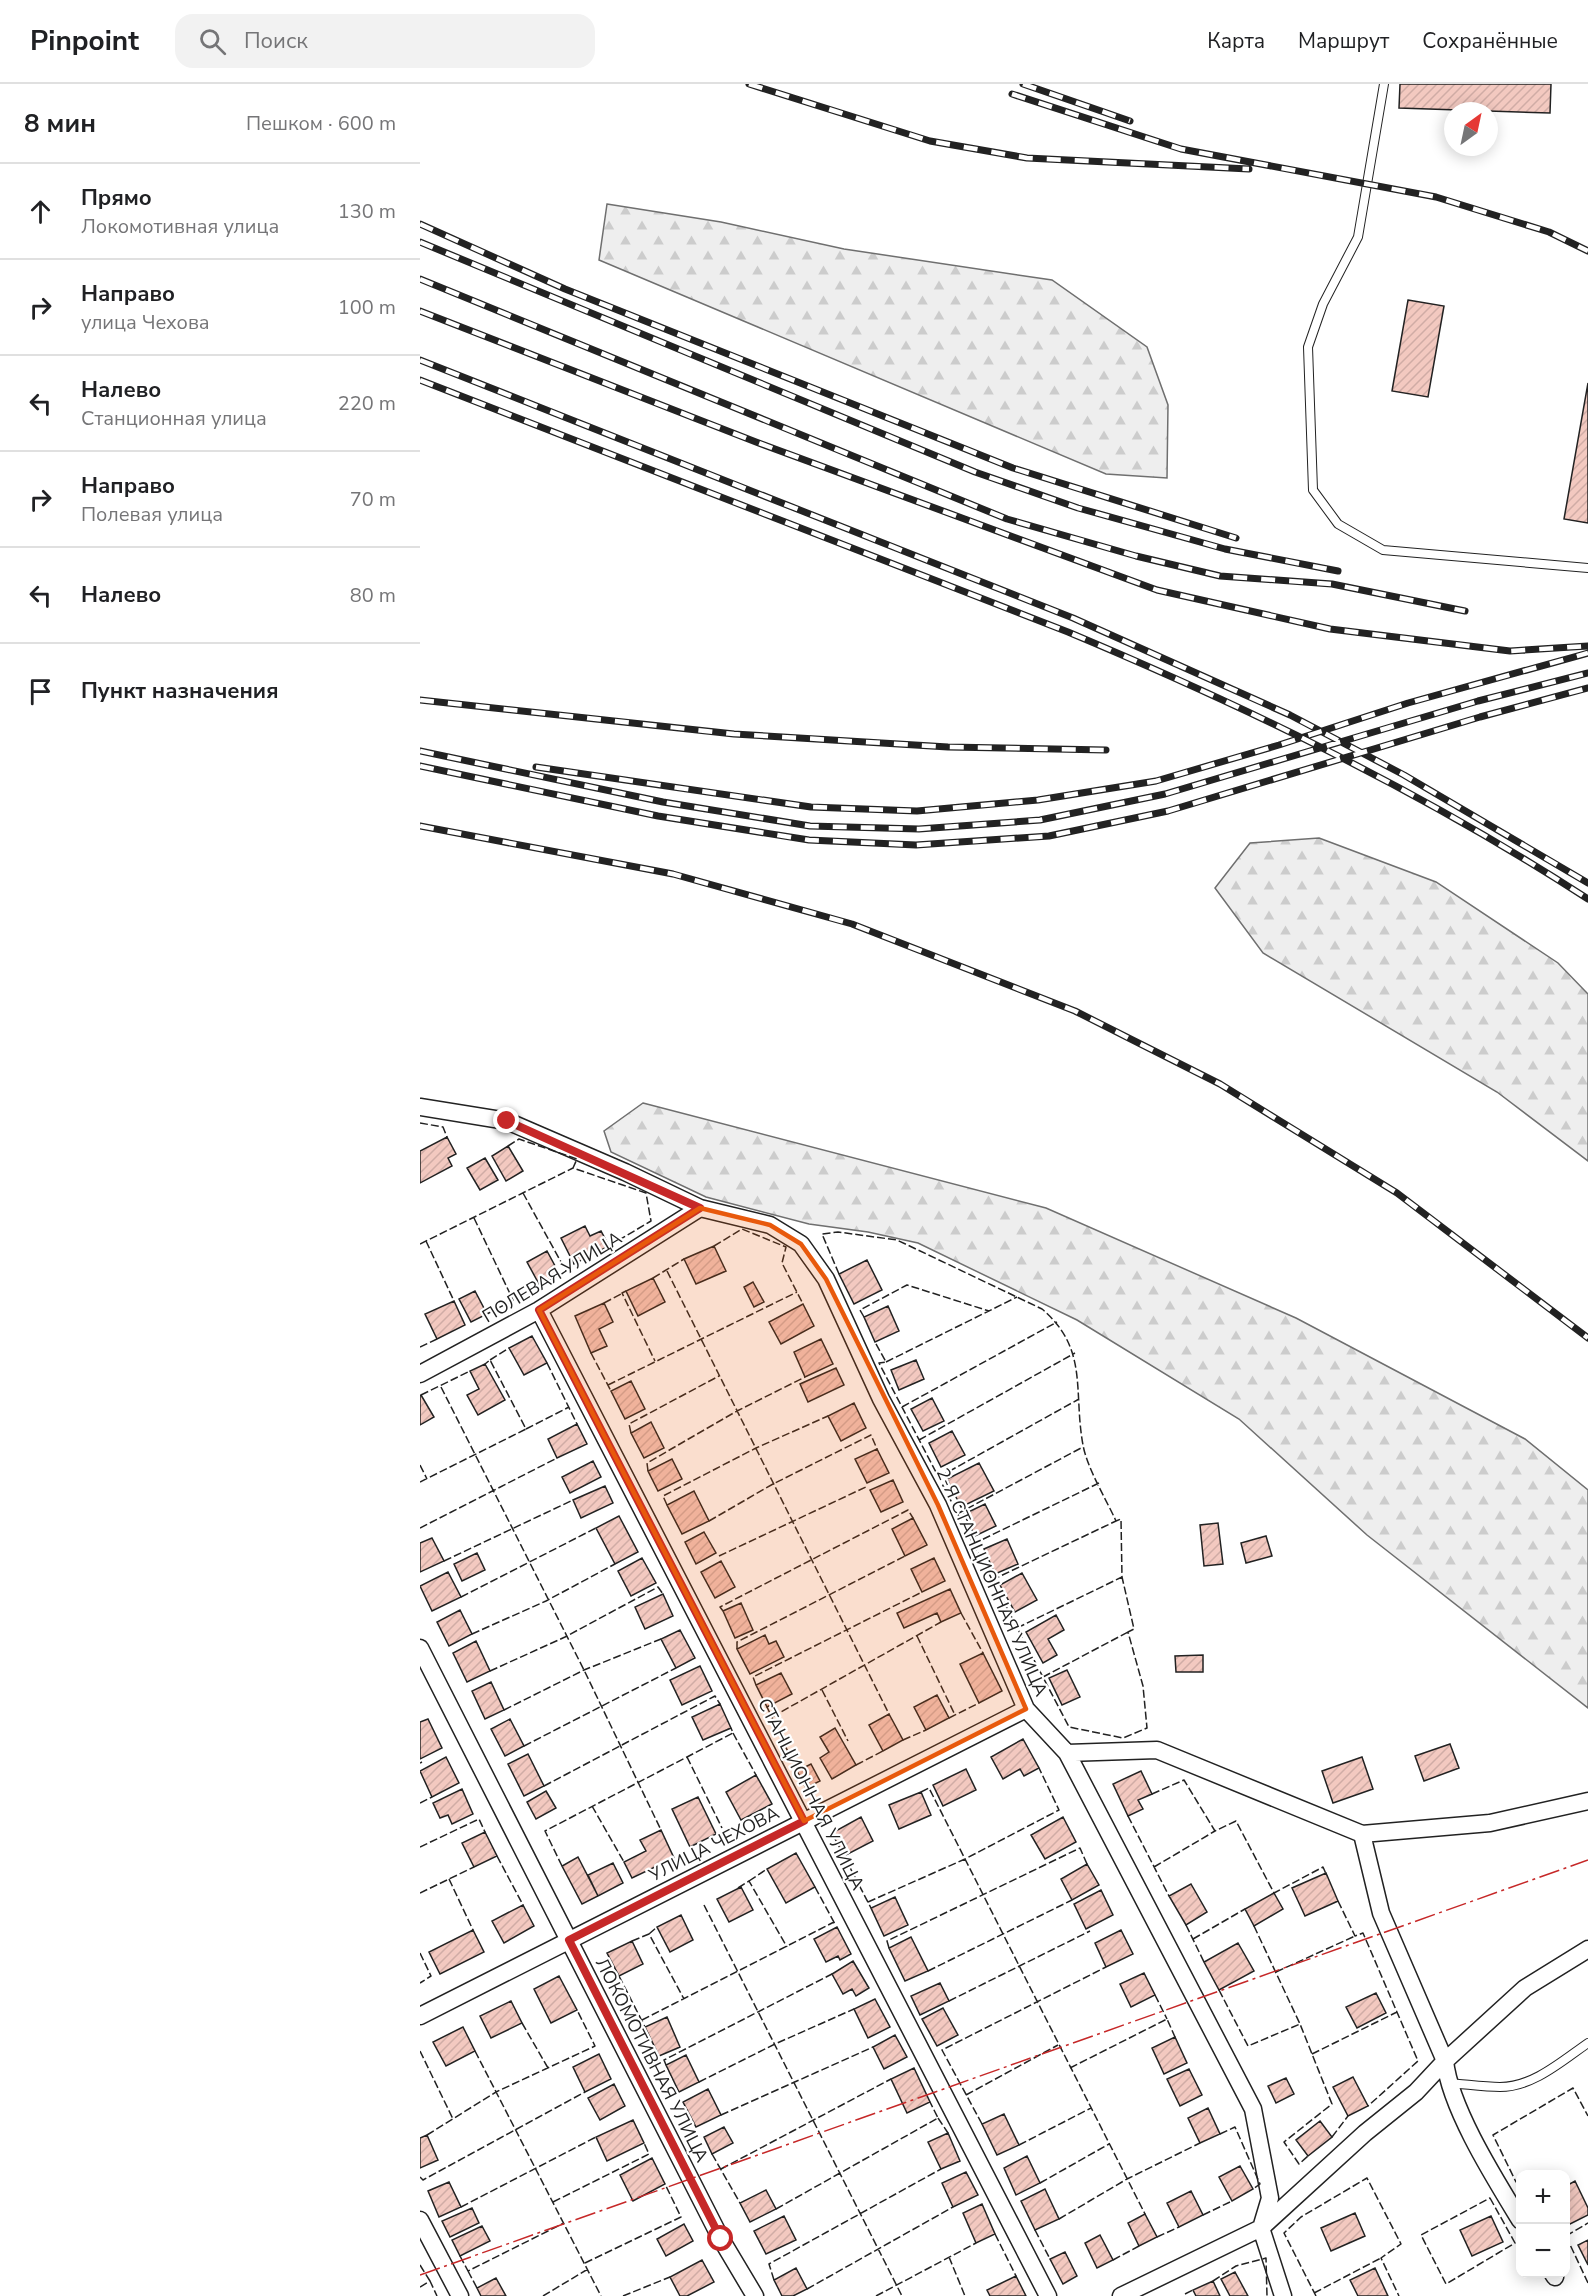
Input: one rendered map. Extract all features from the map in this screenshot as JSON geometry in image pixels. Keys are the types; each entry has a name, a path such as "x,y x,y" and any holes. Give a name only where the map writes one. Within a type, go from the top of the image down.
{"street":[{"name":"2-Я СТАНЦИОННАЯ УЛИЦА","path":"420,1107 507,1121 700,1208 770,1225 801,1244 826,1279 881,1399 938,1505 1026,1708 1067,1753 1253,2109 1270,2198 1261,2228"},
{"name":"ПОЛЕВАЯ УЛИЦА","path":"420,1374 539,1310 700,1208"},
{"name":"СТАНЦИОННАЯ УЛИЦА","path":"539,1310 1048,2296"},
{"name":"ЛОКОМОТИВНАЯ УЛИЦА","path":"420,1648 721,2239 755,2296"},
{"name":"УЛИЦА ЧЕХОВА","path":"420,2016 1026,1708"},
{"path":"1067,1753 1157,1750 1362,1834 1490,1823 1588,1801"},
{"path":"1362,1834 1381,1913 1445,2061 1448,2083 1492,2173 1516,2212"},
{"path":"1120,2296 1261,2228 1365,2133 1416,2092 1445,2061 1525,1988 1588,1949"},
{"path":"420,2220 460,2296"},
{"path":"1261,2228 1283,2296"}],"lane":[{"path":"1384,84 1358,237 1323,304 1308,347 1313,490 1338,524 1383,550 1588,568"},
{"path":"1448,2083 1502,2087 1526,2082 1547,2071 1588,2043"}],"highlighted area":[{"path":"700,1208 770,1225 801,1244 826,1279 938,1505 1026,1709 804,1821 539,1310"}],"green space":[{"path":"607,204 721,222 844,249 1052,280 1147,347 1168,405 1167,478 1106,474 599,260"},
{"path":"1319,838 1436,882 1558,963 1588,994 1588,1161 1497,1092 1263,953 1215,888 1250,843"},
{"path":"643,1103 1046,1208 1296,1318 1525,1439 1588,1490 1588,1708 1367,1535 1239,1419 1077,1320 918,1243 868,1232 809,1224 706,1197 611,1152 604,1131"}],"building":[{"path":"1400,84 1551,84 1550,113 1498,111 1498,102 1444,102 1444,109 1399,108"},
{"path":"1408,300 1444,306 1428,397 1392,391"},
{"path":"1588,383 1588,523 1564,519"},
{"path":"447,1137 456,1154 448,1158 452,1166 420,1183 420,1151"},
{"path":"508,1146 523,1171 506,1181 492,1156"},
{"path":"485,1158 498,1180 480,1190 467,1168"},
{"path":"585,1226 590,1236 601,1231 609,1246 574,1264 561,1238"},
{"path":"714,1246 726,1271 696,1284 684,1259"},
{"path":"547,1251 560,1275 540,1286 527,1262"},
{"path":"867,1260 882,1290 854,1304 839,1274"},
{"path":"653,1278 665,1302 638,1316 626,1291"},
{"path":"753,1282 764,1302 754,1307 744,1287"},
{"path":"475,1291 487,1314 471,1322 459,1299"},
{"path":"454,1301 465,1325 437,1339 425,1314"},
{"path":"604,1303 613,1322 599,1329 607,1346 591,1353 575,1316"},
{"path":"803,1304 814,1326 781,1344 769,1322"},
{"path":"888,1306 899,1331 875,1342 864,1317"},
{"path":"532,1336 547,1363 524,1375 509,1348"},
{"path":"821,1339 833,1364 805,1377 794,1352"},
{"path":"916,1360 924,1379 899,1390 891,1370"},
{"path":"485,1364 505,1400 478,1415 467,1395 479,1389 470,1371"},
{"path":"836,1368 844,1385 808,1402 800,1384"},
{"path":"631,1381 645,1409 625,1419 611,1391"},
{"path":"420,1396 434,1417 420,1425"},
{"path":"932,1398 944,1421 923,1431 911,1409"},
{"path":"854,1403 866,1428 841,1441 828,1416"},
{"path":"651,1422 664,1448 644,1458 631,1433"},
{"path":"577,1424 587,1444 557,1458 548,1439"},
{"path":"952,1431 965,1455 941,1467 929,1443"},
{"path":"877,1449 889,1473 867,1483 855,1459"},
{"path":"672,1459 682,1479 658,1491 648,1471"},
{"path":"593,1461 601,1477 570,1493 562,1477"},
{"path":"979,1463 994,1491 961,1507 947,1479"},
{"path":"893,1480 903,1502 881,1512 870,1490"},
{"path":"605,1486 613,1503 581,1518 573,1500"},
{"path":"694,1491 709,1521 682,1534 667,1505"},
{"path":"985,1504 996,1526 975,1536 964,1514"},
{"path":"619,1516 638,1552 615,1564 596,1528"},
{"path":"913,1518 927,1545 905,1556 892,1529"},
{"path":"1218,1523 1223,1564 1204,1566 1200,1525"},
{"path":"704,1532 716,1553 696,1564 685,1542"},
{"path":"1266,1536 1272,1556 1246,1563 1241,1543"},
{"path":"432,1538 444,1561 420,1572 420,1543"},
{"path":"1007,1539 1018,1564 995,1574 984,1549"},
{"path":"477,1553 485,1570 462,1581 454,1564"},
{"path":"642,1558 656,1583 631,1596 618,1571"},
{"path":"934,1558 945,1581 922,1592 911,1569"},
{"path":"721,1561 735,1587 715,1598 701,1572"},
{"path":"448,1572 461,1597 432,1611 420,1586"},
{"path":"1022,1573 1037,1600 1015,1612 1000,1585"},
{"path":"950,1589 961,1613 941,1622 937,1613 904,1628 897,1613"},
{"path":"663,1594 673,1616 645,1629 635,1607"},
{"path":"741,1603 753,1630 735,1638 723,1611"},
{"path":"460,1610 472,1634 449,1646 437,1622"},
{"path":"1056,1615 1064,1630 1048,1639 1057,1655 1043,1663 1026,1632"},
{"path":"680,1630 695,1658 676,1668 661,1639"},
{"path":"765,1635 769,1644 776,1641 784,1657 750,1674 737,1649"},
{"path":"476,1641 490,1671 467,1682 453,1653"},
{"path":"983,1653 1002,1691 979,1703 960,1664"},
{"path":"1203,1655 1203,1672 1176,1672 1175,1656"},
{"path":"700,1666 712,1691 682,1705 670,1680"},
{"path":"1067,1670 1080,1697 1062,1705 1049,1678"},
{"path":"781,1673 792,1694 767,1707 756,1685"},
{"path":"491,1682 504,1710 485,1719 472,1691"},
{"path":"937,1695 949,1718 926,1730 914,1707"},
{"path":"720,1704 731,1728 703,1740 692,1717"},
{"path":"889,1714 903,1740 883,1751 869,1725"},
{"path":"428,1719 442,1748 420,1759 420,1722"},
{"path":"510,1719 524,1746 505,1756 491,1729"},
{"path":"835,1728 856,1765 832,1779 820,1758 829,1752 820,1737"},
{"path":"1023,1739 1039,1768 1024,1776 1020,1769 1003,1779 991,1757"},
{"path":"1450,1744 1459,1768 1424,1781 1415,1756"},
{"path":"528,1754 544,1786 524,1796 508,1764"},
{"path":"446,1757 459,1783 432,1797 420,1771"},
{"path":"1362,1757 1373,1789 1333,1803 1322,1771"},
{"path":"811,1764 820,1781 806,1788 797,1771"},
{"path":"966,1769 976,1790 943,1806 933,1785"},
{"path":"1141,1771 1152,1794 1138,1800 1143,1809 1128,1816 1113,1784"},
{"path":"756,1775 772,1804 741,1820 726,1792"},
{"path":"462,1789 473,1814 452,1824 448,1815 440,1818 433,1803"},
{"path":"546,1791 556,1808 536,1819 527,1802"},
{"path":"921,1792 931,1815 899,1829 889,1805"},
{"path":"698,1797 716,1834 690,1847 672,1809"},
{"path":"861,1817 873,1841 844,1856 832,1833"},
{"path":"1063,1817 1076,1842 1045,1859 1031,1835"},
{"path":"661,1830 674,1858 632,1878 624,1862 646,1851 640,1840"},
{"path":"485,1832 497,1856 474,1867 462,1843"},
{"path":"796,1853 815,1887 786,1903 767,1869"},
{"path":"578,1857 598,1896 582,1904 562,1866"},
{"path":"613,1863 623,1883 598,1896 588,1875"},
{"path":"1087,1864 1099,1885 1072,1900 1061,1879"},
{"path":"1326,1873 1338,1901 1305,1916 1292,1888"},
{"path":"1191,1884 1207,1912 1186,1925 1169,1896"},
{"path":"741,1887 753,1910 729,1922 717,1899"},
{"path":"1101,1890 1113,1915 1086,1929 1074,1904"},
{"path":"1274,1893 1283,1909 1254,1926 1245,1909"},
{"path":"895,1897 908,1925 884,1936 871,1908"},
{"path":"523,1905 534,1926 504,1943 492,1921"},
{"path":"681,1915 693,1940 670,1952 657,1927"},
{"path":"837,1927 851,1954 840,1960 838,1956 826,1962 814,1939"},
{"path":"473,1930 484,1952 440,1974 429,1952"},
{"path":"1121,1930 1133,1954 1106,1967 1095,1943"},
{"path":"911,1937 928,1971 905,1981 889,1948"},
{"path":"632,1941 643,1964 619,1976 607,1953"},
{"path":"1238,1943 1254,1971 1219,1990 1204,1962"},
{"path":"853,1961 869,1988 856,1996 852,1989 843,1994 832,1974"},
{"path":"1144,1973 1155,1995 1131,2007 1120,1984"},
{"path":"559,1976 577,2010 551,2023 534,1989"},
{"path":"940,1983 949,2001 920,2015 911,1996"},
{"path":"1376,1993 1386,2013 1357,2028 1346,2007"},
{"path":"875,1999 890,2027 868,2038 854,2009"},
{"path":"511,2001 522,2023 491,2038 480,2016"},
{"path":"943,2008 958,2035 937,2046 922,2019"},
{"path":"667,2017 680,2047 659,2056 645,2027"},
{"path":"463,2027 475,2051 446,2066 433,2042"},
{"path":"895,2035 907,2057 884,2069 873,2047"},
{"path":"1175,2037 1187,2063 1164,2074 1152,2048"},
{"path":"599,2054 611,2079 585,2092 573,2067"},
{"path":"686,2055 699,2082 679,2092 666,2065"},
{"path":"914,2068 930,2102 907,2113 891,2079"},
{"path":"1189,2069 1202,2095 1180,2106 1167,2079"},
{"path":"1353,2077 1368,2106 1348,2116 1333,2087"},
{"path":"1286,2078 1294,2094 1276,2103 1268,2086"},
{"path":"614,2084 625,2106 600,2120 588,2098"},
{"path":"708,2089 721,2115 696,2127 683,2102"},
{"path":"1208,2108 1220,2134 1200,2143 1188,2118"},
{"path":"1004,2114 1019,2145 997,2155 982,2124"},
{"path":"633,2120 644,2143 607,2161 596,2137"},
{"path":"1320,2121 1332,2137 1308,2156 1296,2140"},
{"path":"724,2127 733,2143 712,2154 704,2137"},
{"path":"948,2133 960,2161 941,2169 928,2142"},
{"path":"427,2135 438,2160 420,2168 420,2138"},
{"path":"1027,2156 1040,2183 1016,2195 1004,2168"},
{"path":"652,2158 665,2184 633,2201 620,2175"},
{"path":"1240,2166 1253,2189 1232,2201 1219,2177"},
{"path":"966,2172 978,2195 953,2207 942,2183"},
{"path":"1575,2181 1588,2208 1588,2215 1570,2224 1570,2184"},
{"path":"449,2182 461,2207 439,2217 428,2191"},
{"path":"1045,2189 1059,2219 1035,2230 1021,2201"},
{"path":"766,2190 776,2209 750,2222 740,2203"},
{"path":"1191,2191 1203,2215 1179,2227 1167,2203"},
{"path":"982,2204 995,2234 976,2243 963,2213"},
{"path":"472,2208 479,2223 450,2237 442,2221"},
{"path":"1355,2213 1365,2236 1331,2251 1321,2228"},
{"path":"1145,2214 1157,2237 1139,2246 1128,2223"},
{"path":"784,2216 796,2240 766,2254 754,2231"},
{"path":"1491,2216 1503,2242 1472,2256 1460,2230"},
{"path":"684,2224 693,2241 666,2256 657,2239"},
{"path":"482,2226 490,2241 460,2256 452,2240"},
{"path":"1100,2235 1113,2260 1097,2268 1085,2243"},
{"path":"1588,2240 1588,2265 1578,2245"},
{"path":"1065,2252 1077,2276 1063,2284 1050,2259"},
{"path":"702,2260 714,2282 687,2296 680,2296 670,2277"},
{"path":"796,2268 807,2289 793,2296 782,2296 774,2280"},
{"path":"1375,2268 1388,2296 1358,2296 1350,2280"},
{"path":"1235,2272 1248,2296 1230,2296 1221,2279"},
{"path":"1016,2276 1026,2296 990,2296 987,2290"},
{"path":"496,2278 506,2296 481,2296 477,2288"},
{"path":"1213,2281 1220,2296 1196,2296 1193,2290"}],"railway":[{"path":"749,84 930,141 1027,158 1249,169"},
{"path":"1023,84 1130,121"},
{"path":"1012,94 1181,149 1436,197 1549,232 1588,251"},
{"path":"420,224 565,289 1013,468 1236,538"},
{"path":"420,242 975,472 1078,508 1225,549 1338,571"},
{"path":"420,279 1007,519 1136,556 1220,576 1332,584 1465,611"},
{"path":"420,311 756,442 1157,590 1330,629 1510,651 1588,646"},
{"path":"420,360 1073,618 1290,715 1404,775 1588,883"},
{"path":"420,380 1068,632 1136,661 1269,722 1399,788 1463,823 1588,899"},
{"path":"536,767 811,807 917,811 1038,800 1156,781 1279,745 1408,703 1588,653"},
{"path":"420,751 663,802 810,826 919,829 1040,820 1165,794 1478,701 1588,673"},
{"path":"420,766 658,816 809,840 916,845 1049,836 1168,811 1480,717 1588,688"},
{"path":"420,700 734,734 948,747 1106,750"},
{"path":"420,826 673,874 852,924 1075,1011 1220,1084 1397,1193 1588,1338"}],"fence":[{"path":"420,1123 443,1127 447,1137"},
{"path":"508,1146 519,1139 577,1159 573,1168 646,1193 651,1221 609,1246"},
{"path":"420,1244 573,1168"},
{"path":"523,1193 566,1271 560,1275"},
{"path":"474,1218 513,1300"},
{"path":"714,1246 742,1229 786,1247 782,1263 803,1304"},
{"path":"839,1274 822,1234 838,1232 897,1240 1042,1309 1057,1324 1073,1355 1085,1454 1116,1521 1121,1519 1122,1577 1134,1629 1128,1632 1143,1686 1147,1728 1123,1738 1069,1727 879,1363 886,1362 875,1342"},
{"path":"426,1241 454,1301"},
{"path":"653,1278 684,1259"},
{"path":"667,1271 889,1714"},
{"path":"864,1317 860,1310 907,1285 989,1311"},
{"path":"487,1314 540,1286"},
{"path":"626,1291 622,1293 655,1361"},
{"path":"608,1385 797,1292"},
{"path":"604,1303 623,1293"},
{"path":"886,1362 1017,1297"},
{"path":"902,1407 1057,1322"},
{"path":"420,1347 437,1339"},
{"path":"490,1360 509,1348"},
{"path":"591,1353 611,1391"},
{"path":"919,1440 1075,1353"},
{"path":"420,1482 526,1429 490,1360 485,1364"},
{"path":"547,1363 577,1424"},
{"path":"421,1395 470,1371"},
{"path":"631,1433 629,1424 719,1376"},
{"path":"648,1471 647,1463 737,1411 805,1377"},
{"path":"441,1387 584,1670 661,1830"},
{"path":"939,1477 1079,1399"},
{"path":"526,1429 569,1407"},
{"path":"667,1505 663,1496 756,1448 828,1416"},
{"path":"709,1521 773,1484 871,1435 877,1449"},
{"path":"957,1514 1083,1447"},
{"path":"420,1528 557,1458"},
{"path":"420,1465 427,1479"},
{"path":"973,1544 1099,1483"},
{"path":"719,1556 868,1486"},
{"path":"444,1561 573,1500"},
{"path":"723,1611 720,1607 908,1510 913,1518"},
{"path":"992,1580 1116,1521"},
{"path":"461,1597 596,1528"},
{"path":"737,1649 737,1642 905,1556"},
{"path":"472,1634 546,1601 615,1564"},
{"path":"1017,1628 1122,1577"},
{"path":"490,1671 565,1637 658,1587 663,1594"},
{"path":"756,1685 753,1677 922,1592"},
{"path":"961,1613 983,1653"},
{"path":"772,1717 941,1622"},
{"path":"1043,1677 1128,1632"},
{"path":"917,1636 955,1715"},
{"path":"504,1710 584,1670 661,1639"},
{"path":"524,1746 676,1668"},
{"path":"822,1690 848,1741"},
{"path":"544,1786 715,1696 720,1704"},
{"path":"949,1718 979,1703"},
{"path":"767,1707 797,1771"},
{"path":"562,1866 545,1831 733,1733 731,1728"},
{"path":"903,1740 926,1730"},
{"path":"733,1733 756,1775"},
{"path":"856,1765 883,1751"},
{"path":"687,1757 722,1828"},
{"path":"868,1902 965,1859 1059,1810 1039,1768"},
{"path":"1152,1794 1184,1780 1215,1831 1236,1821 1274,1893 1323,1867 1327,1876"},
{"path":"921,1792 929,1788 1145,2214"},
{"path":"420,1803 432,1797"},
{"path":"592,1806 624,1862"},
{"path":"1128,1816 1169,1896"},
{"path":"420,1847 479,1819 485,1832"},
{"path":"1154,1867 1215,1831"},
{"path":"889,1948 887,1941 1080,1848 1087,1864"},
{"path":"497,1856 523,1905"},
{"path":"844,1856 871,1908"},
{"path":"420,1893 474,1867"},
{"path":"749,1881 767,1869"},
{"path":"449,1879 473,1930"},
{"path":"738,1888 749,1881 787,1947"},
{"path":"815,1887 835,1924"},
{"path":"928,1971 1072,1900"},
{"path":"1338,1901 1355,1936 1363,1933 1418,2061 1368,2106"},
{"path":"704,1905 902,2296"},
{"path":"1193,1939 1245,1909"},
{"path":"642,2020 834,1922"},
{"path":"1186,1925 1204,1962"},
{"path":"1254,1926 1300,2024"},
{"path":"649,1934 657,1927"},
{"path":"949,2001 1090,1931"},
{"path":"632,1941 649,1934 684,1999"},
{"path":"1276,1972 1355,1936"},
{"path":"420,1953 431,1976 420,1983"},
{"path":"982,2124 942,2050 1106,1967"},
{"path":"666,2065 664,2060 832,1974"},
{"path":"619,1976 645,2027"},
{"path":"1219,1990 1248,2046 1300,2024 1332,2104 1284,2142 1299,2164 1308,2156"},
{"path":"1155,1995 1167,2019"},
{"path":"699,2082 775,2044 854,2009"},
{"path":"427,2135 496,2092 595,2046 577,2010"},
{"path":"1312,2054 1397,2012"},
{"path":"1070,2068 1167,2019 1175,2037"},
{"path":"522,2023 548,2068"},
{"path":"966,2095 1058,2045"},
{"path":"721,2115 873,2047"},
{"path":"420,2051 453,2119"},
{"path":"475,2051 601,2296"},
{"path":"721,2169 891,2079"},
{"path":"1516,2182 1493,2135 1573,2088 1588,2116"},
{"path":"420,2177 423,2180 585,2092"},
{"path":"776,2209 938,2118 930,2102"},
{"path":"1019,2145 1091,2108"},
{"path":"1332,2137 1348,2116"},
{"path":"938,2118 948,2133"},
{"path":"1220,2134 1235,2127 1260,2184 1253,2189"},
{"path":"461,2207 596,2137"},
{"path":"553,2202 649,2154 644,2143"},
{"path":"1059,2219 1127,2179 1200,2143"},
{"path":"1040,2183 1109,2144"},
{"path":"712,2154 740,2203"},
{"path":"774,2280 769,2264 941,2169"},
{"path":"1316,2296 1284,2233 1301,2217 1367,2178 1401,2244 1381,2258 1399,2296"},
{"path":"585,2263 681,2217 665,2184"},
{"path":"1490,2198 1515,2243 1446,2284 1421,2235 1490,2198"},
{"path":"1203,2215 1232,2201"},
{"path":"807,2289 953,2207"},
{"path":"460,2256 468,2271 564,2223"},
{"path":"1570,2234 1588,2223"},
{"path":"1157,2237 1179,2227"},
{"path":"1035,2230 1050,2259"},
{"path":"995,2234 1016,2276"},
{"path":"876,2296 976,2243"},
{"path":"1570,2245 1588,2283"},
{"path":"1113,2260 1139,2246"},
{"path":"949,2257 965,2296"},
{"path":"1213,2281 1236,2266 1266,2258 1267,2296"},
{"path":"1314,2293 1381,2258"},
{"path":"420,2265 430,2281"},
{"path":"543,2296 588,2269"},
{"path":"468,2271 477,2288"},
{"path":"623,2296 670,2277"},
{"path":"420,2287 430,2281 437,2296"},
{"path":"1185,2294 1193,2290"}],"power":[{"path":"420,2275 1588,1860"}],"route":[{"path":"507,1121 625,1172 700,1208 539,1310 804,1821 569,1940 721,2239"}]}
